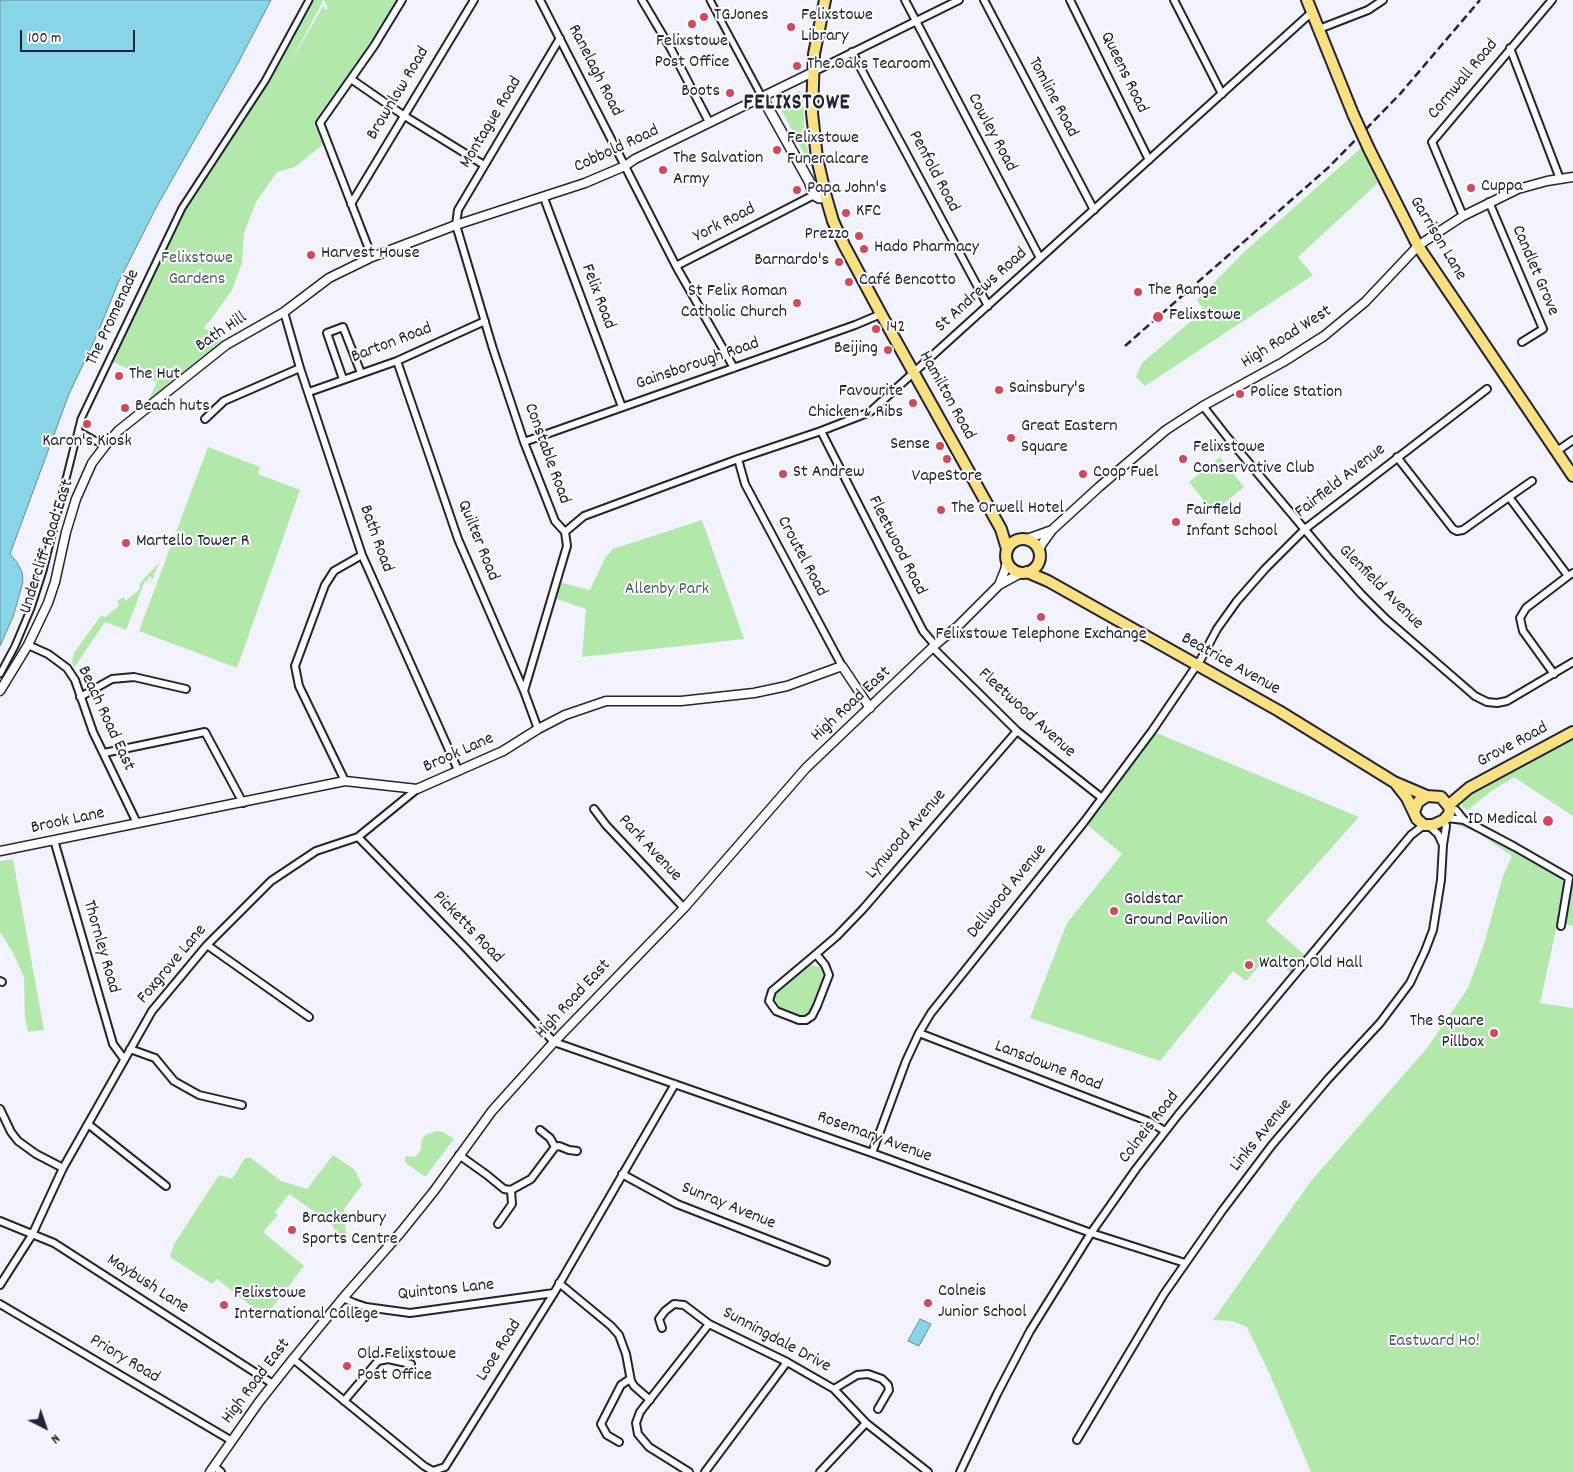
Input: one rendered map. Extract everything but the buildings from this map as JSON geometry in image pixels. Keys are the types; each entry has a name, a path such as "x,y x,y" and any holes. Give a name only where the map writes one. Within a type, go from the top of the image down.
{"main road":[{"name":"Hamilton Road","path":"825,0 817,33 813,72 812,113 814,136 826,197 833,221 881,314 1001,529 1007,549"},
{"name":"Garrison Lane","path":"1308,0 1353,114 1418,246 1573,476"},
{"path":"762,97 809,181 814,195 819,198 826,197"},
{"path":"1001,529 1035,544 1042,571 1048,581"},
{"path":"1024,539 1010,545 1007,549 1007,561 1013,570 1024,572 1034,569 1039,556"},
{"name":"Beatrice Avenue","path":"1024,572 1048,581 1144,634 1196,666 1279,711 1394,782 1433,796"},
{"name":"Grove Road","path":"1433,796 1469,788 1573,732"},
{"name":"Beatrice Avenue","path":"1394,782 1407,798 1414,813"},
{"name":"Grove Road","path":"1447,813 1469,788"},
{"path":"1433,796 1443,798 1447,813 1426,825 1419,822 1414,813 1418,802 1433,796"}],"street":[{"name":"The Promenade","path":"0,674 15,646 31,608 43,571 85,410 182,208 265,81 309,0"},
{"path":"372,257 320,123 374,46 402,0"},
{"name":"Brownlow Road","path":"351,204 474,0"},
{"name":"Ranelagh Road","path":"540,0 676,266 734,368"},
{"path":"642,0 671,49 709,122"},
{"path":"710,0 762,97"},
{"name":"Cowley Road","path":"904,0 1040,258"},
{"name":"Cobbold Road","path":"284,312 330,278 372,257 456,225 544,198 625,166 634,159 959,0"},
{"name":"Tomline Road","path":"984,0 1094,210"},
{"name":"Queens Road","path":"1070,0 1149,160"},
{"path":"1174,0 1222,94"},
{"path":"1319,29 1368,10 1384,0"},
{"name":"Cornwall Road","path":"1463,216 1432,142 1552,0"},
{"name":"St Andrews Road","path":"565,532 584,516 870,412 1312,12"},
{"name":"Montague Road","path":"456,225 458,210 560,38"},
{"path":"1510,48 1560,179"},
{"name":"Penfold Road","path":"852,52 988,306"},
{"path":"351,79 403,115 484,165"},
{"name":"High Road West","path":"1039,556 1042,544 1052,530 1099,486 1166,430 1203,406 1283,362 1324,336 1365,302 1418,246 1463,216 1489,202 1525,186 1573,177"},
{"name":"York Road","path":"676,266 814,195"},
{"name":"Felix Road","path":"544,198 622,407"},
{"name":"Candlet Grove","path":"1489,202 1543,329 1522,342"},
{"name":"Constable Road","path":"456,225 524,442 555,521 565,532"},
{"name":"Bath Road","path":"284,312 300,368 362,555 458,770"},
{"name":"Bath Hill","path":"92,463 118,431 226,345 284,312"},
{"name":"Gainsborough Road","path":"524,442 855,325 881,314"},
{"name":"Barton Road","path":"309,392 397,361 485,321"},
{"path":"343,379 327,333 344,327 362,373"},
{"name":"Quilter Road","path":"397,361 458,539 524,691 538,729"},
{"path":"205,419 224,401 300,368"},
{"name":"Fairfield Avenue","path":"1196,666 1217,629 1237,601 1265,569 1305,529 1487,389"},
{"name":"Glenfield Avenue","path":"1203,406 1327,556 1386,619 1465,689 1480,699 1494,703 1507,701 1573,662"},
{"path":"78,431 105,446"},
{"name":"Fleetwood Road","path":"821,431 922,631 934,647"},
{"path":"1557,451 1573,440"},
{"path":"1397,457 1452,529 1457,531 1467,528 1532,481"},
{"name":"Croutel Road","path":"738,459 745,484 842,666"},
{"name":"Undercliff Road East","path":"0,690 28,645 48,603 76,499 92,463"},
{"path":"1509,497 1571,575 1526,608 1520,618 1523,631 1554,674"},
{"name":"High Road West","path":"1024,539 1052,530"},
{"path":"524,691 567,546 565,532"},
{"path":"345,781 298,686 295,666 325,585 334,571 362,555"},
{"name":"High Road East","path":"999,584 1007,561"},
{"name":"High Road East","path":"212,1469 293,1359 434,1191 492,1111 554,1042 684,908 806,768 958,626 999,584 1024,572"},
{"name":"Beach Road East","path":"28,645 48,654 67,668 75,680 93,732 137,823"},
{"name":"Fleetwood Avenue","path":"934,647 1017,731 1102,798"},
{"path":"842,666 870,708"},
{"name":"Brook Lane","path":"0,851 345,781 417,788 503,751 565,714 606,701 681,700 754,693 787,686 842,666"},
{"name":"Dellwood Avenue","path":"872,1153 906,1061 919,1033 946,994 1102,798 1152,731 1196,666"},
{"path":"80,698 112,679 134,677 186,689"},
{"name":"Lynwood Avenue","path":"816,954 825,965 829,975 812,1016 801,1021 777,1012 769,1001 772,991 837,936 863,909 1017,731"},
{"path":"104,754 206,732 243,803"},
{"name":"Foxgrove Lane","path":"0,1285 32,1235 63,1168 152,1011 207,945 271,881 316,851 358,837 417,788"},
{"name":"Park Avenue","path":"594,809 606,825 684,908"},
{"path":"1447,813 1456,810 1464,820"},
{"name":"Colneis Road","path":"1411,836 1415,821 1414,813"},
{"path":"1447,813 1515,847 1569,878 1561,926"},
{"name":"Links Avenue","path":"1077,1440 1149,1317 1233,1196 1272,1145 1329,1078 1380,1023 1410,983 1433,930 1442,880 1442,845 1447,813"},
{"path":"1426,825 1438,834 1442,845"},
{"name":"Colneis Road","path":"960,1472 1021,1346 1091,1233 1136,1168 1411,836 1426,825"},
{"name":"Picketts Road","path":"358,837 554,1042"},
{"name":"Thornley Road","path":"54,840 113,1044 124,1059"},
{"path":"207,945 309,1017"},
{"name":"Lansdowne Road","path":"919,1033 1150,1122 1165,1131"},
{"name":"Rosemary Avenue","path":"554,1042 872,1153 1091,1233 1185,1263"},
{"path":"130,1048 155,1058 174,1081 199,1095 242,1105"},
{"name":"Looe Road","path":"293,1359 424,1466 433,1470 440,1470 447,1464 554,1293 675,1084"},
{"path":"0,1109 11,1132 18,1141 36,1154 63,1168"},
{"path":"88,1124 166,1186"},
{"path":"540,1130 550,1138 555,1147"},
{"path":"555,1147 559,1146 577,1151"},
{"path":"459,1155 487,1174 504,1189 511,1190 531,1179 555,1147"},
{"name":"Sunray Avenue","path":"622,1174 676,1204 826,1262"},
{"path":"498,1224 512,1204 511,1190"},
{"name":"Maybush Lane","path":"0,1221 54,1243 273,1384"},
{"path":"560,1283 619,1335 626,1354 630,1379 634,1386 650,1400"},
{"name":"Quintons Lane","path":"343,1298 354,1304 366,1307 410,1313 554,1293"},
{"name":"Sunningdale Drive","path":"662,1328 659,1323 661,1315 668,1307 676,1303 684,1305 710,1324 787,1362 834,1389 866,1423 928,1472"},
{"name":"Priory Road","path":"0,1304 232,1441"},
{"path":"689,1472 650,1448 638,1434 636,1419 710,1324"},
{"path":"344,1401 378,1361 388,1359 411,1364"},
{"path":"705,1472 787,1362"},
{"path":"834,1389 857,1375 868,1374 882,1379 888,1385 889,1390 878,1409"},
{"path":"619,1442 606,1435 601,1424 621,1385 630,1379"},
{"path":"820,1472 866,1423"},
{"path":"212,1469 221,1472"}],"green space":[{"name":"Felixstowe Gardens","path":"311,0 323,0 288,67 323,6 326,10 328,8 324,0 399,0 369,50 318,121 325,143 295,167 277,172 256,202 244,233 242,263 232,290 204,328 225,342 147,404 157,382 113,362 141,297 184,208 265,83"},
{"path":"799,91 803,95 805,140 812,169 779,105 781,101"},
{"path":"1361,148 1378,183 1298,257 1313,275 1145,386 1136,377 1142,363 1204,310 1197,300 1243,253"},
{"path":"208,447 260,467 258,474 300,490 237,668 139,631"},
{"path":"1220,457 1244,487 1213,512 1189,482"},
{"name":"Allenby Park","path":"702,520 744,639 582,657 586,609 551,597 555,581 590,590 605,558 613,549"},
{"path":"159,563 150,585 152,578 149,576 147,583 145,581 126,630 105,622 74,668 72,661 74,653 99,618 102,615 104,618 119,606 117,601 124,597 125,601 139,590 140,583"},
{"path":"1152,731 1359,817 1266,921 1306,956 1291,973 1269,955 1246,981 1233,971 1160,1061 1030,1018 1067,923 1122,854 1084,822"},
{"path":"1573,739 1573,816 1514,777 1490,792 1468,810 1462,807 1462,799 1468,793"},
{"name":"Eastward Ho!","path":"1459,819 1555,873 1563,881 1564,893 1540,1003 1573,1008 1573,1472 1311,1472 1270,1375 1247,1327 1232,1321 1213,1320 1311,1181 1427,1048 1468,988 1484,944 1503,876 1512,856 1478,833 1455,824"},
{"path":"13,859 44,1030 28,1032 25,1018 24,977 12,951 0,932 0,861"},
{"path":"1571,883 1573,884 1573,926 1566,924"},
{"path":"813,965 822,968 826,976 811,1012 802,1018 778,1009 772,1001 772,994 806,966"},
{"path":"435,1131 443,1132 454,1139 426,1176 424,1176 406,1163 405,1160 406,1156 414,1157 418,1154 424,1136"},
{"path":"333,1155 355,1170 362,1185 344,1209 346,1234 338,1236 331,1223 289,1194 275,1212 278,1215 263,1232 304,1266 265,1317 217,1279 212,1284 170,1257 174,1244 219,1175 232,1179 245,1158 251,1158 281,1181 307,1189"}],"water":[{"path":"0,0 271,0 236,67 157,206 118,283 97,335 69,394 10,554 22,572 23,582 13,617 0,646"},
{"path":"920,1319 931,1324 919,1346 908,1341"}],"railway":[{"path":"1125,346 1329,167 1400,94 1480,0"}],"place":[{"name":"TGJones","path":"704,17"},
{"name":"Felixstowe Post Office","path":"692,24"},
{"name":"Felixstowe Library","path":"791,27"},
{"name":"The Oaks Tearoom","path":"797,66"},
{"name":"Boots","path":"730,93"},
{"name":"Felixstowe Funeralcare","path":"777,150"},
{"name":"The Salvation Army","path":"663,170"},
{"name":"Cuppa","path":"1471,188"},
{"name":"Papa John's","path":"797,190"},
{"name":"KFC","path":"846,213"},
{"name":"Prezzo","path":"859,236"},
{"name":"Hado Pharmacy","path":"864,249"},
{"name":"Harvest House","path":"311,255"},
{"name":"Barnardo's","path":"839,262"},
{"name":"Café Bencotto","path":"849,282"},
{"name":"The Range","path":"1138,292"},
{"name":"St Felix Roman Catholic Church","path":"797,303"},
{"name":"Felixstowe","path":"1158,317"},
{"name":"142","path":"876,329"},
{"name":"Beijing","path":"888,350"},
{"name":"The Hut","path":"119,376"},
{"name":"Sainsbury's","path":"999,390"},
{"name":"Police Station","path":"1240,394"},
{"name":"Favourite Chicken & Ribs","path":"913,403"},
{"name":"Beach huts","path":"125,408"},
{"name":"Karon's Kiosk","path":"87,424"},
{"name":"Great Eastern Square","path":"1011,438"},
{"name":"Sense","path":"940,446"},
{"name":"VapeStore","path":"947,459"},
{"name":"Felixstowe Conservative Club","path":"1183,459"},
{"name":"St Andrew","path":"783,474"},
{"name":"Coop Fuel","path":"1083,474"},
{"name":"The Orwell Hotel","path":"941,510"},
{"name":"Fairfield Infant School","path":"1176,522"},
{"name":"Martello Tower R","path":"126,543"},
{"name":"Felixstowe Telephone Exchange","path":"1041,617"},
{"name":"ID Medical","path":"1548,821"},
{"name":"Goldstar Ground Pavilion","path":"1114,911"},
{"name":"Walton Old Hall","path":"1249,965"},
{"name":"The Square Pillbox","path":"1494,1033"},
{"name":"Brackenbury Sports Centre","path":"292,1230"},
{"name":"Colneis Junior School","path":"928,1303"},
{"name":"Felixstowe International College","path":"224,1305"},
{"name":"Old Felixstowe Post Office","path":"347,1366"}],"district":[{"name":"FELIXSTOWE","path":"797,105"}]}
